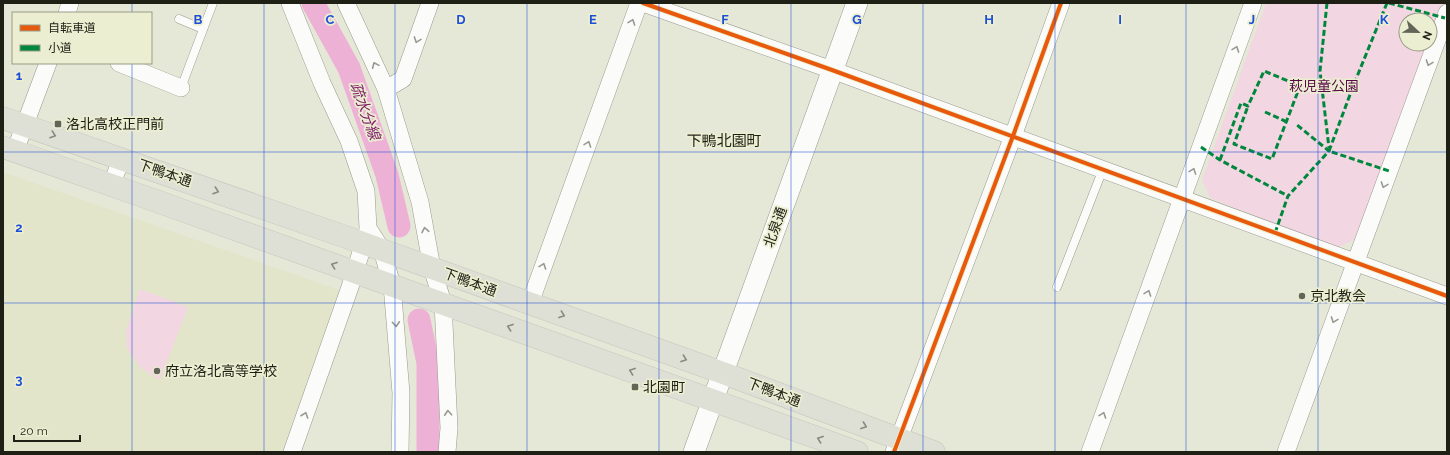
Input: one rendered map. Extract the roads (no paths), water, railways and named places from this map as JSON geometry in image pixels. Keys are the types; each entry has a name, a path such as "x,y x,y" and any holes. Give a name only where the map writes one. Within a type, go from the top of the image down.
{"main road":[{"name":"下鴨本通","path":"3,118 372,241 432,268 723,373 896,446 934,452"},
{"name":"下鴨本通","path":"9,149 857,452"}],"street":[{"path":"290,3 322,83 349,141 366,191 372,241 392,285 401,393 400,452"},
{"path":"346,3 386,89 420,202 432,268 442,303 449,428 447,452"},
{"path":"386,89 403,79 430,3"},
{"path":"530,303 639,3"},
{"path":"643,3 832,70 1447,296"},
{"name":"北泉通","path":"694,452 857,3"},
{"path":"896,446 1013,136 1061,3"},
{"path":"1090,452 1253,3"},
{"path":"1286,452 1447,13"},
{"path":"9,149 25,125 48,64"},
{"path":"121,64 181,88"},
{"path":"111,185 122,158"},
{"path":"292,452 355,272 372,241"}],"lane":[{"path":"181,88 213,3"},
{"path":"179,19 203,29"},
{"path":"1057,287 1103,169"}],"waterway":[{"name":"疏水分線","path":"313,3 349,68 387,175 399,226"},
{"name":"疏水分線","path":"419,320 428,363 428,452"}],"place":[{"name":"洛北高校正門前","path":"58,124"},
{"name":"京北教会","path":"1302,296"},
{"name":"府立洛北高等学校","path":"157,371"},
{"name":"北園町","path":"635,387"}],"district":[{"name":"下鴨北園町","path":"724,141"}],"park label":[{"name":"萩児童公園","path":"1324,86"}]}
